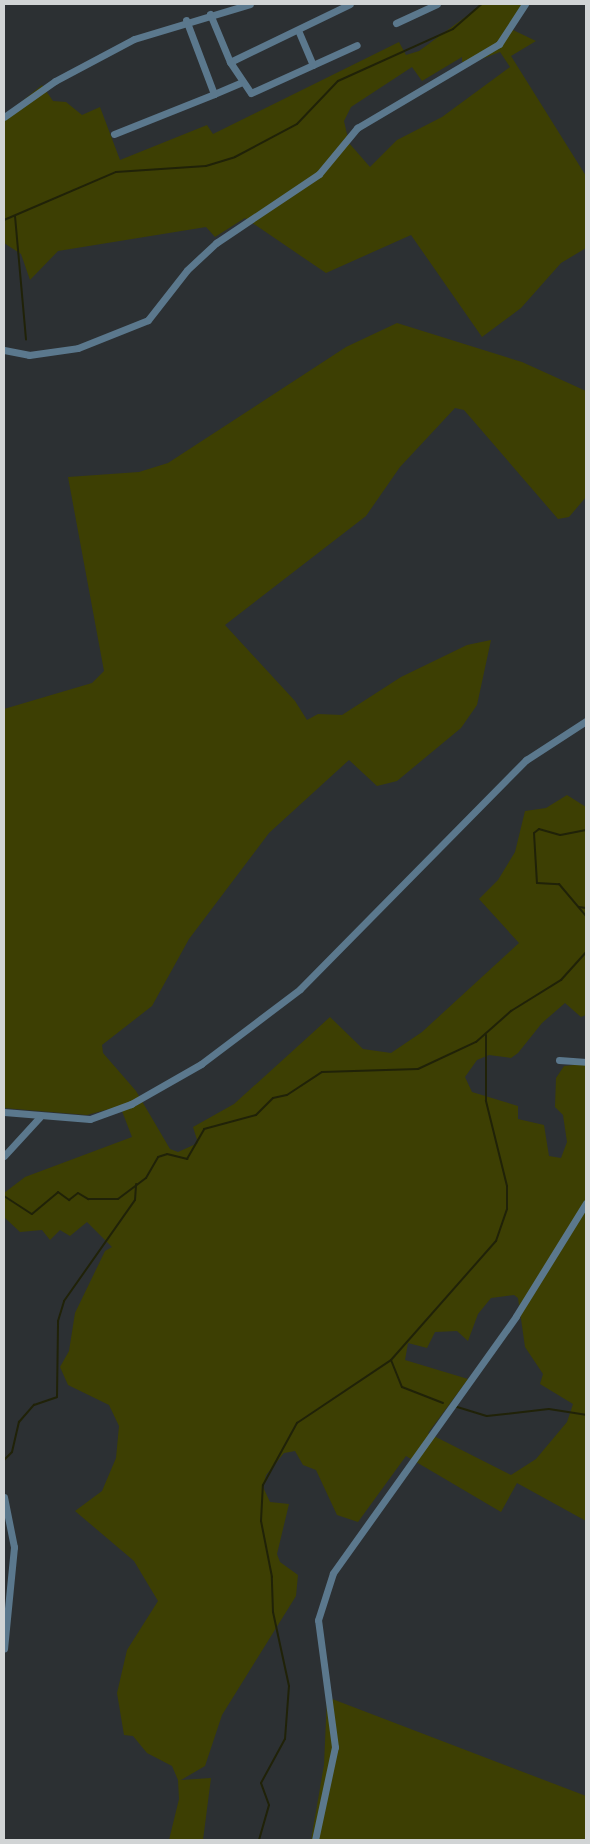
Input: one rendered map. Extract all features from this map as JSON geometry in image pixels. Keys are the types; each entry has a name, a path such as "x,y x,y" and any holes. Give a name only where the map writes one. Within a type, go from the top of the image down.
{"street":[{"path":"4,117 54,81 134,39 186,20 250,4"},
{"path":"230,62 350,4"},
{"path":"396,23 437,4"},
{"path":"4,350 29,355 78,348 148,320 187,270 216,243 319,174 357,128 499,44 525,4"},
{"path":"210,14 230,62 247,91 258,92 356,45"},
{"path":"186,20 214,94"},
{"path":"298,30 313,65"},
{"path":"114,134 242,82"},
{"path":"4,1112 39,1118 102,1116 201,1064 300,989 526,760 586,721"},
{"path":"559,1060 586,1062"},
{"path":"4,1156 39,1118"},
{"path":"315,1840 335,1747 318,1620 333,1572 510,1324 586,1203"},
{"path":"4,1497 14,1547 4,1649"}],"shaded area":[{"path":"483,4 522,4 513,30 536,41 511,56 586,176 586,248 561,263 521,308 482,337 411,235 326,273 245,218 215,237 206,227 58,251 30,280 21,254 4,243 4,116 42,85 53,101 66,102 82,115 100,107 120,160 207,125 213,134 399,42 406,55 419,51","holes":["500,52 510,67 442,117 397,140 370,167 349,143 344,121 351,107 412,67 422,81 462,57 462,62 471,63"]},
{"path":"397,323 522,362 586,391 586,497 569,517 558,519 464,410 455,408 400,467 366,516 225,625 295,701 307,720 318,714 342,715 401,677 467,645 491,640 477,705 461,728 397,781 377,786 349,760 269,833 189,939 152,1006 102,1045 103,1053 136,1091 170,1149 178,1152 198,1143 193,1127 234,1104 330,1017 363,1049 391,1053 422,1032 519,943 479,899 498,880 515,852 525,811 546,808 567,795 586,807 586,1015 581,1017 565,1003 542,1023 518,1053 511,1058 489,1055 477,1060 465,1077 472,1092 518,1106 518,1119 544,1125 549,1156 561,1158 567,1142 563,1115 555,1107 556,1078 564,1066 586,1064 586,1521 517,1483 501,1512 406,1456 358,1522 337,1515 316,1470 303,1465 295,1451 284,1453 266,1475 263,1487 270,1502 289,1504 277,1554 280,1562 298,1575 296,1596 222,1715 205,1766 181,1780 211,1778 203,1840 169,1840 179,1799 178,1780 172,1766 147,1753 133,1736 124,1735 117,1693 127,1650 158,1601 134,1561 75,1511 102,1491 116,1458 119,1426 109,1405 68,1385 60,1367 69,1351 75,1313 105,1251 112,1247 87,1222 70,1236 60,1230 50,1240 42,1230 20,1232 4,1217 4,1193 25,1177 132,1137 120,1106 87,1115 4,1108 4,709 92,683 104,671 68,477 139,472 168,463 346,347","holes":["514,1295 518,1298 525,1347 543,1374 540,1384 573,1404 567,1422 536,1459 511,1475 428,1433 468,1379 405,1360 408,1343 427,1348 435,1332 457,1331 468,1341 478,1314 491,1298"]},
{"path":"327,1697 586,1796 586,1840 311,1840 324,1765"}],"waterway":[{"path":"4,220 116,172 206,166 235,157 297,124 338,81 453,29 482,4"},
{"path":"15,216 26,340"},
{"path":"586,830 560,835 539,829 534,833 537,883 559,884 586,916"},
{"path":"579,907 586,908"},
{"path":"4,1196 32,1214 58,1192 69,1200 78,1193 88,1199 118,1199 146,1178 158,1157 167,1154 187,1159 204,1129 256,1115 273,1098 287,1095 322,1072 418,1069 476,1042 511,1011 561,980 586,952"},
{"path":"259,1840 269,1805 261,1783 285,1739 289,1686 273,1612 272,1577 261,1521 263,1485 297,1423 391,1360 496,1241 507,1209 507,1186 486,1101 486,1035"},
{"path":"4,1460 12,1452 19,1422 34,1405 57,1397 58,1321 64,1301 135,1200 136,1184"},
{"path":"391,1360 402,1387 443,1403"},
{"path":"454,1406 487,1416 549,1409 586,1415"}]}
